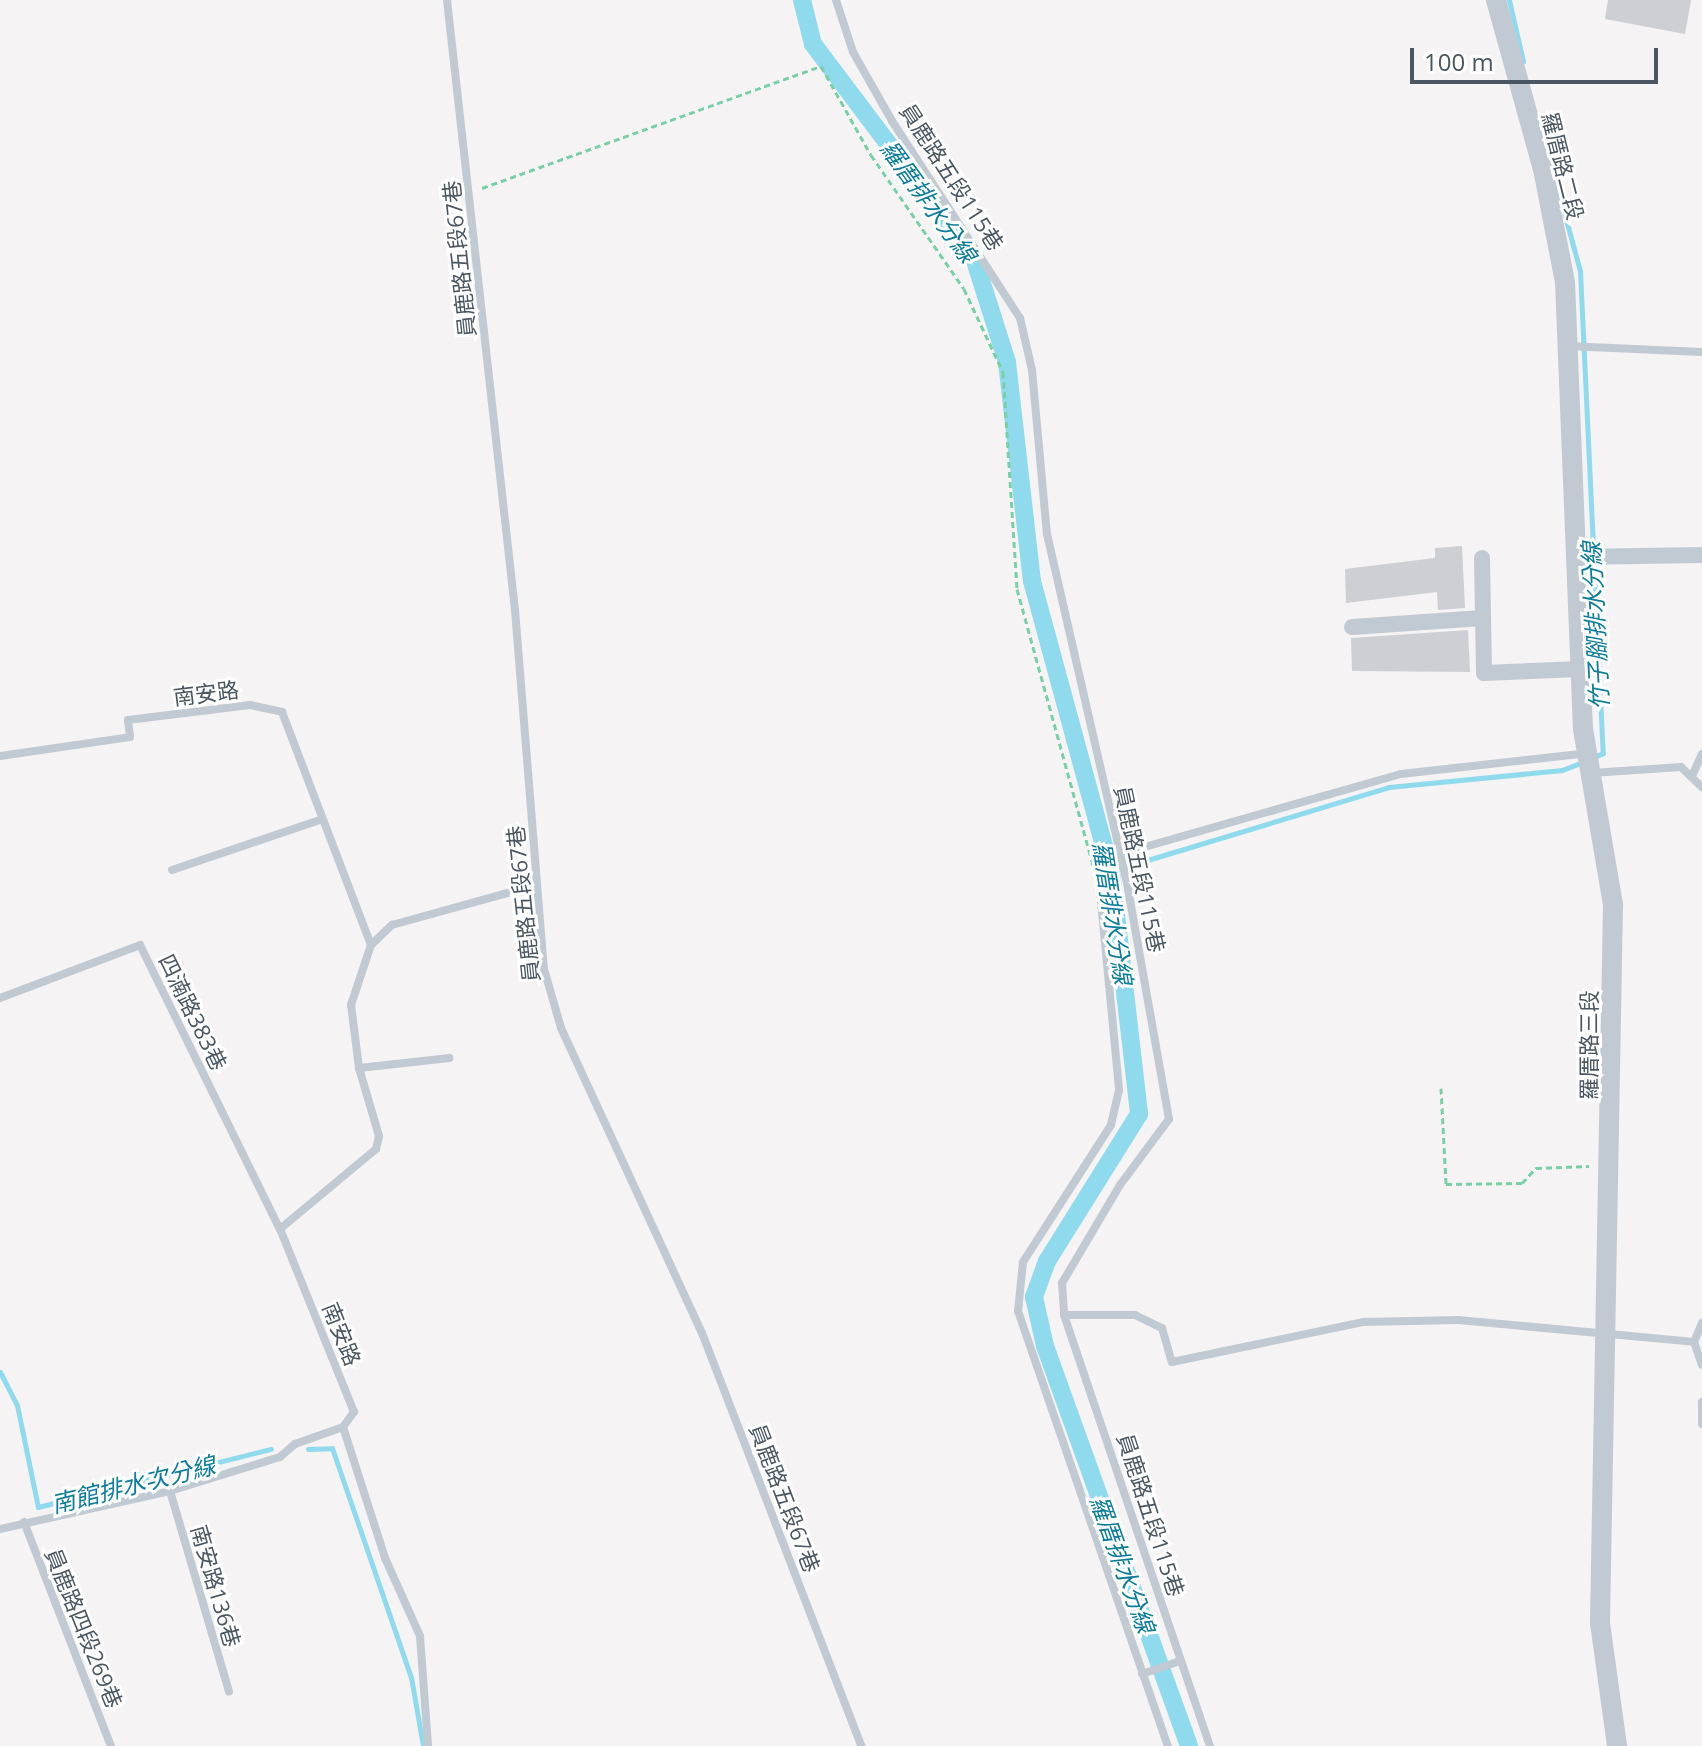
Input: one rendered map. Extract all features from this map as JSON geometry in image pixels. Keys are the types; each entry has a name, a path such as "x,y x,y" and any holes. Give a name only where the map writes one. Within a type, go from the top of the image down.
{"street":[{"name":"羅厝路二段","path":"1496,0 1543,169 1565,282 1566,346"},
{"name":"羅厝路三段","path":"1566,346 1580,669 1590,762 1613,905 1609,1332 1600,1623 1617,1746"},
{"path":"1575,557 1702,555"},
{"path":"1482,558 1484,673 1580,669"},
{"path":"1352,627 1483,618"}],"lane":[{"name":"員鹿路五段67巷","path":"447,0 471,192 544,969 561,1028 702,1333 861,1746"},
{"name":"員鹿路五段115巷","path":"836,0 853,52 892,121 1020,318 1032,370 1047,534 1120,854 1169,1119 1120,1185 1062,1283 1064,1315 1210,1746"},
{"path":"1566,346 1702,352"},
{"name":"南安路","path":"0,756 130,737 128,720 250,705 282,712 320,820 371,945"},
{"path":"1693,774 1702,754"},
{"path":"1120,854 1401,774 1590,762 1681,767 1693,774 1702,787"},
{"path":"172,870 320,820"},
{"path":"280,1229 376,1149 379,1136 359,1068 351,1005 371,945 392,925 536,885"},
{"name":"員鹿路五段115巷","path":"1100,891 1119,1090 1111,1125 1023,1262 1018,1311 1168,1746"},
{"name":"四湳路383巷","path":"0,998 140,945 280,1229"},
{"path":"359,1068 449,1058"},
{"name":"南安路","path":"280,1229 354,1412 343,1427"},
{"path":"1064,1315 1135,1315 1162,1328 1172,1362 1364,1322 1458,1320 1694,1342"},
{"path":"1702,1323 1694,1342 1702,1365"},
{"path":"1702,1402 1702,1424"},
{"path":"0,1529 170,1491 280,1457 295,1444 343,1427 385,1558 420,1636 428,1746"},
{"name":"南安路136巷","path":"170,1491 229,1691"},
{"name":"員鹿路四段269巷","path":"24,1522 111,1746"},
{"path":"1142,1674 1180,1661"}],"path":[{"path":"471,192 821,66 871,155 964,289 1003,372 1017,589 1100,891"},
{"path":"1441,1088 1446,1184 1522,1183 1536,1168 1612,1166"}],"building":[{"path":"1608,0 1691,0 1685,34 1605,19"},
{"path":"1462,546 1465,608 1438,610 1437,592 1346,603 1345,569 1435,558 1435,548"},
{"path":"1468,630 1470,672 1352,671 1351,638"}],"waterway":[{"name":"羅厝排水分線","path":"802,0 813,44 974,258 1007,362 1032,581 1111,871 1139,1114 1047,1261 1034,1297 1045,1346 1189,1746"},
{"name":"竹子腳排水分線","path":"1509,0 1523,61"},
{"name":"竹子腳排水分線","path":"1555,179 1580,271 1603,753 1592,758"},
{"name":"竹子腳排水分線","path":"1111,871 1389,787 1562,770 1583,762"},
{"name":"南館排水次分線","path":"0,1372 17,1405 38,1507 271,1449"},
{"name":"南館排水次分線","path":"308,1449 332,1448 411,1677 423,1746"}]}
